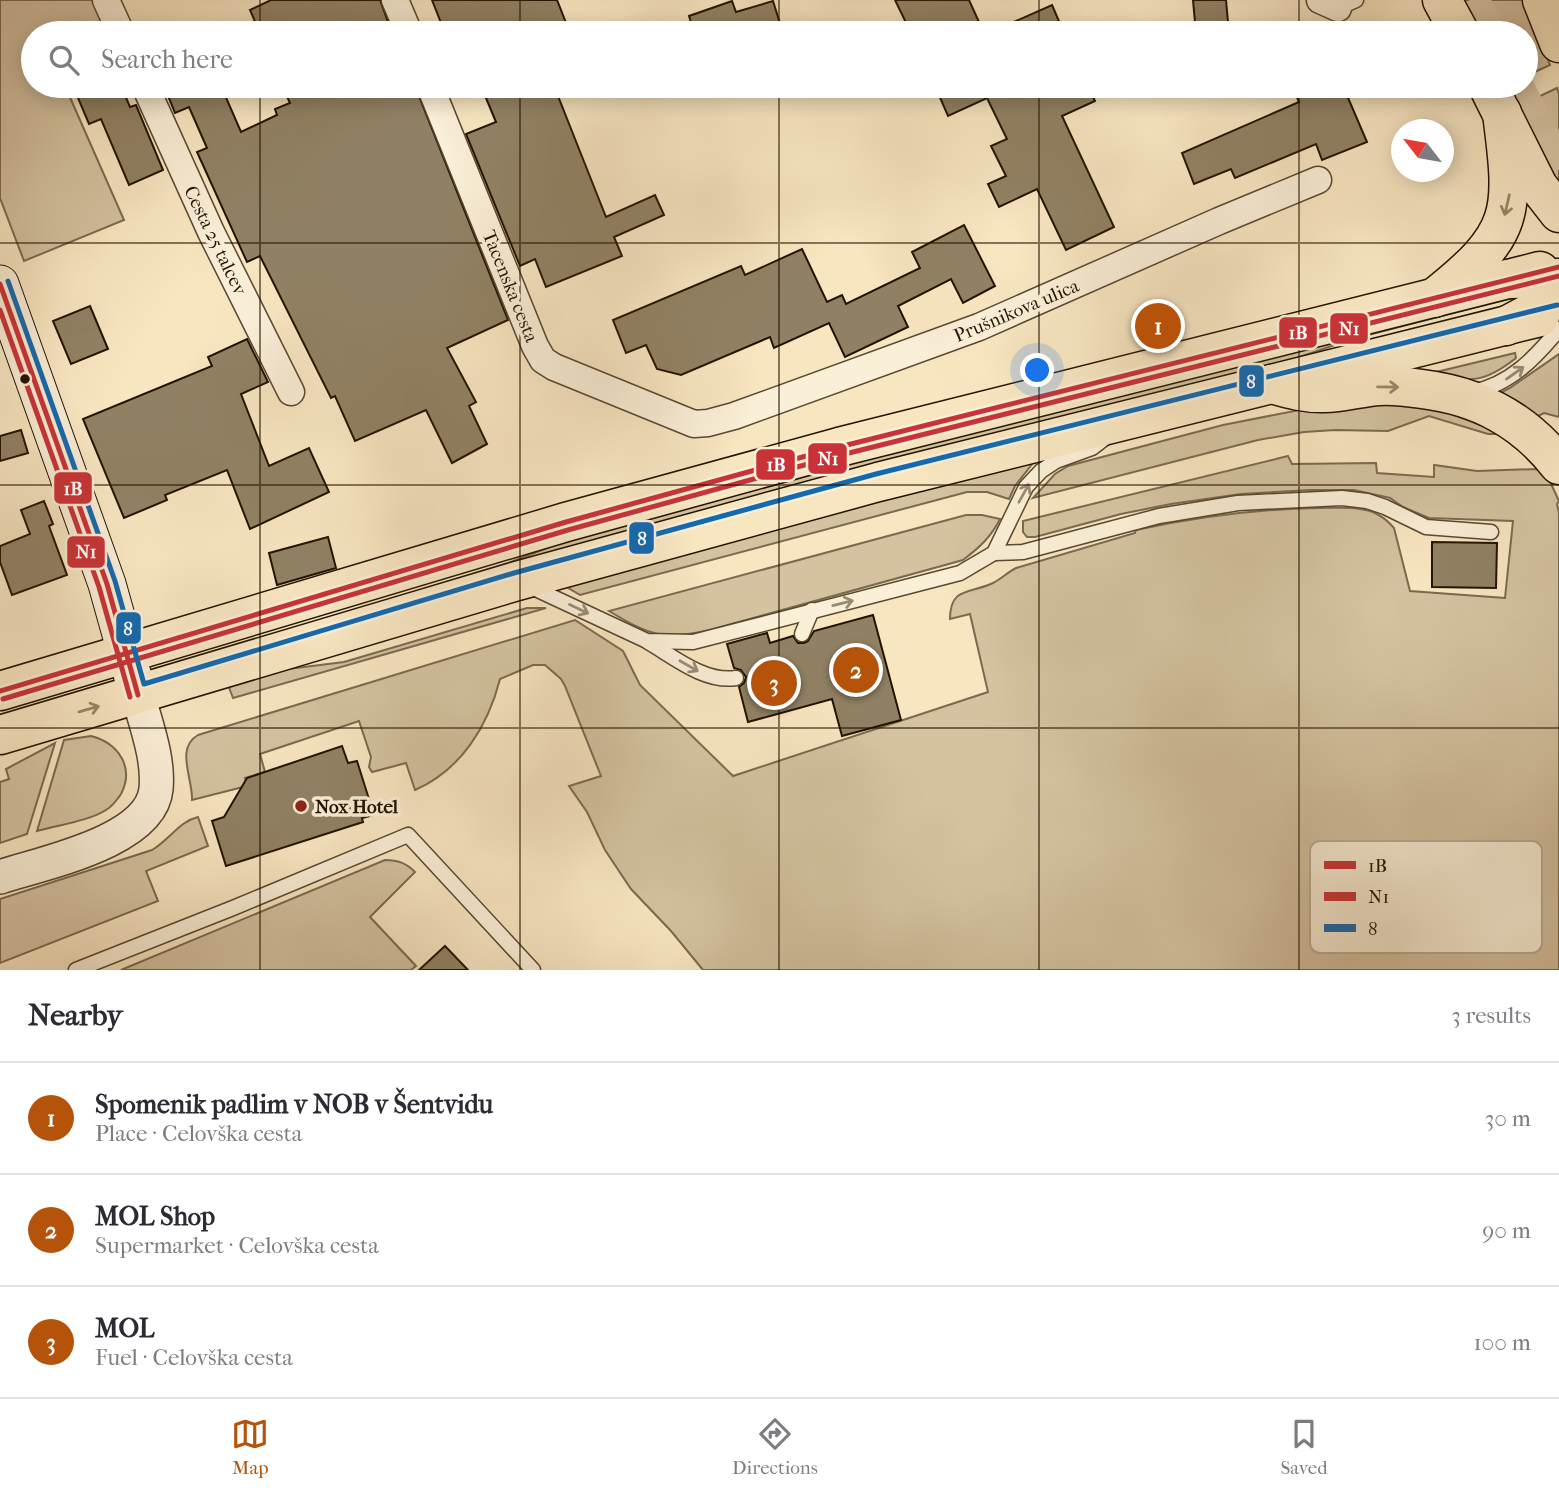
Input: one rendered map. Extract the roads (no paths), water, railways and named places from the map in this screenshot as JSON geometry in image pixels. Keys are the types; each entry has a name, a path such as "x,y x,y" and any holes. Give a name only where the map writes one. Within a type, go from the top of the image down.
{"main road":[{"path":"1442,0 1453,21"},
{"path":"1542,0 1559,43"},
{"path":"1434,298 1479,260 1501,228 1510,192 1493,98"},
{"path":"1494,98 1538,186 1559,213"},
{"path":"0,691 566,522 826,450 1559,267"},
{"path":"1508,279 1559,278"},
{"path":"0,284 107,584 138,695"},
{"path":"1506,326 1532,312 1559,292"},
{"path":"0,734 517,580 878,482 1559,313"},
{"path":"1272,384 1300,392 1326,393 1382,386 1457,395 1482,404 1520,425 1546,448 1559,466"}],"street":[{"path":"106,0 116,21"},
{"path":"395,0 404,21"},
{"name":"Cesta 25 talcev","path":"150,98 211,232 291,392"},
{"name":"Tacenska cesta","path":"435,98 543,360 684,421 708,424"},
{"name":"Prušnikova ulica","path":"708,424 979,327 1318,180"},
{"path":"0,877 92,847 124,832 153,804 156,761 138,695"}],"lane":[{"path":"1457,395 1502,382 1535,359 1559,329"},
{"path":"995,553 1026,486 1056,461 1092,448 1126,420"},
{"path":"647,641 693,642 960,573 995,553 1023,552 1159,516 1238,503 1342,498 1367,501 1385,507 1426,527 1491,531"},
{"path":"517,580 647,641 701,673 736,678"},
{"path":"802,634 811,610"},
{"path":"76,970 408,835 533,970"}],"tunnel":[{"path":"1470,0 1481,21"},
{"path":"1520,98 1559,171"}],"place":[{"name":"Spomenik padlim v NOB v Šentvidu","path":"1158,326"},
{"name":"MOL Shop","path":"856,670"},
{"name":"MOL","path":"774,683"},
{"name":"Nox Hotel","path":"301,806"}]}
